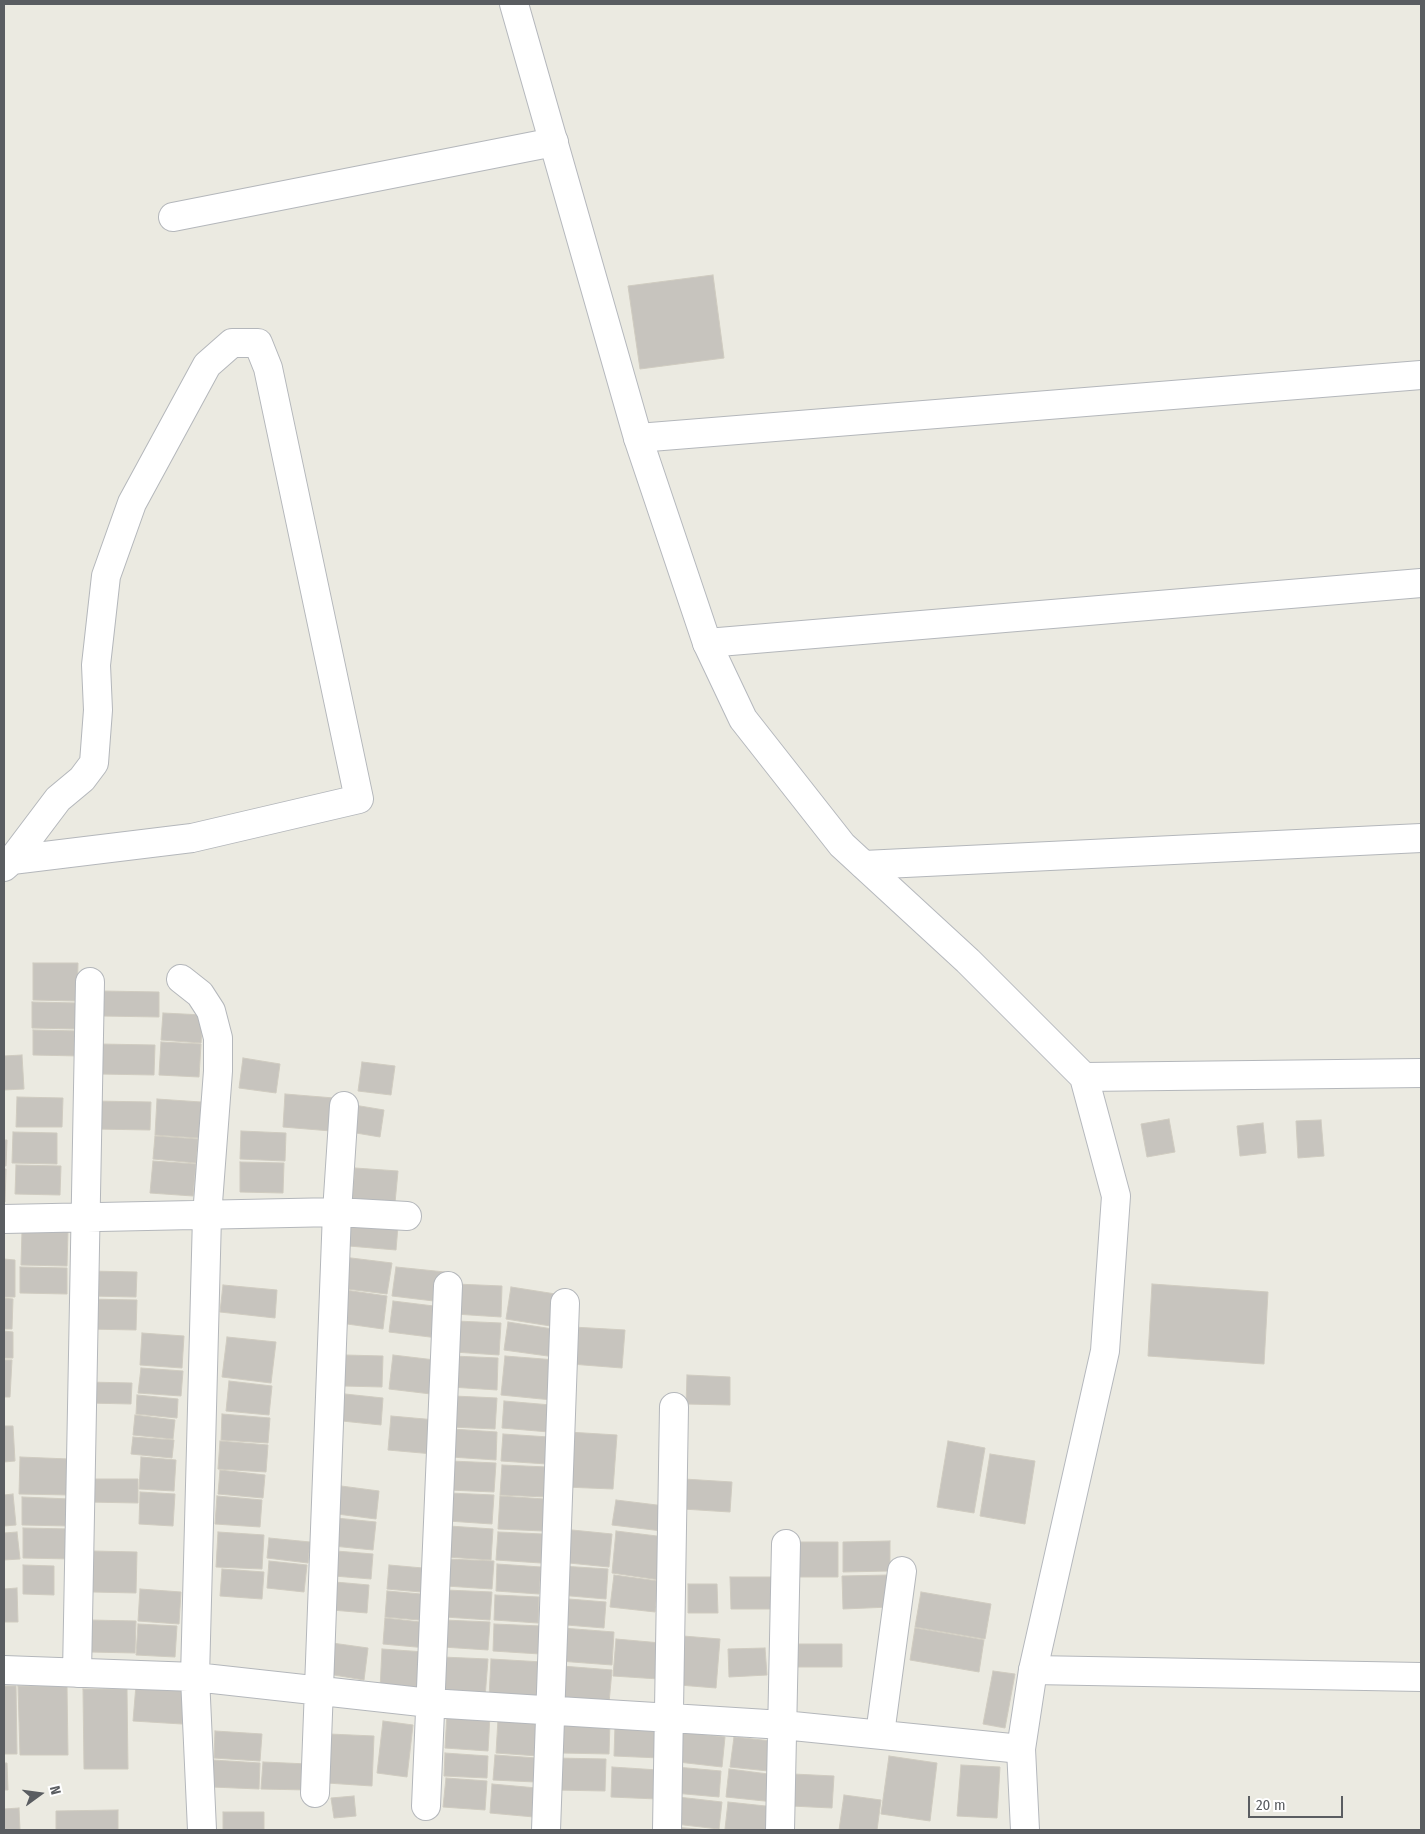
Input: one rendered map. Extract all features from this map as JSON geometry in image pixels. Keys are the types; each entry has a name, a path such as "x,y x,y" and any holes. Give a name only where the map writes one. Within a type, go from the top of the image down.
{"street":[{"path":"514,4 638,438 707,643 743,718 842,845 968,961 1084,1077 1116,1196 1105,1351 1033,1670 1022,1749 1025,1830"},
{"path":"173,217 554,142"},
{"path":"232,343 258,343 268,368 359,799 192,838 8,864 58,799 82,779 94,763 98,710 96,665 106,576 132,503 207,365 232,343"},
{"path":"638,438 1421,375"},
{"path":"707,643 1421,583"},
{"path":"864,865 1421,838"},
{"path":"181,979 200,994 207,1005 218,1038 218,1071 207,1216 195,1677 202,1830"},
{"path":"77,1673 90,982"},
{"path":"1084,1077 1421,1073"},
{"path":"315,1792 337,1212 344,1106"},
{"path":"4,1219 337,1212 407,1216"},
{"path":"426,1806 448,1286"},
{"path":"546,1830 565,1303"},
{"path":"668,1830 674,1406"},
{"path":"780,1830 786,1544"},
{"path":"880,1734 902,1572"},
{"path":"4,1670 195,1677 430,1703 782,1726 1022,1749"},
{"path":"1033,1670 1421,1677"}],"building":[{"path":"713,275 724,358 640,369 628,286"},
{"path":"33,963 78,963 77,1001 33,1000"},
{"path":"102,991 159,992 159,1017 102,1016"},
{"path":"32,1002 78,1003 77,1029 32,1028"},
{"path":"163,1013 203,1015 201,1043 161,1040"},
{"path":"33,1030 80,1031 79,1056 33,1055"},
{"path":"161,1042 201,1044 199,1077 159,1075"},
{"path":"99,1044 155,1045 154,1075 99,1074"},
{"path":"22,1055 24,1089 4,1090 4,1056"},
{"path":"243,1058 280,1064 276,1093 239,1088"},
{"path":"362,1062 395,1066 391,1095 358,1091"},
{"path":"285,1094 334,1098 331,1131 283,1127"},
{"path":"17,1097 63,1098 62,1127 16,1127"},
{"path":"157,1099 201,1102 199,1138 155,1135"},
{"path":"94,1101 151,1102 150,1130 94,1129"},
{"path":"354,1105 384,1110 380,1137 350,1132"},
{"path":"1169,1119 1175,1152 1147,1157 1141,1124"},
{"path":"1321,1120 1324,1156 1298,1158 1296,1121"},
{"path":"1263,1123 1266,1153 1240,1156 1237,1126"},
{"path":"241,1131 286,1133 285,1161 240,1159"},
{"path":"13,1132 57,1133 57,1164 12,1163"},
{"path":"155,1136 198,1139 196,1163 153,1159"},
{"path":"4,1140 7,1140 6,1166 4,1166"},
{"path":"153,1161 196,1164 193,1196 150,1193"},
{"path":"240,1162 284,1163 283,1193 240,1192"},
{"path":"16,1165 61,1166 60,1195 15,1194"},
{"path":"355,1168 398,1171 395,1203 352,1200"},
{"path":"4,1169 6,1169 5,1202 4,1202"},
{"path":"351,1221 398,1226 396,1250 349,1246"},
{"path":"22,1230 68,1231 67,1266 21,1265"},
{"path":"343,1257 392,1263 387,1294 339,1288"},
{"path":"4,1259 15,1260 15,1297 4,1297"},
{"path":"20,1267 67,1268 67,1294 20,1293"},
{"path":"396,1267 445,1272 442,1302 392,1296"},
{"path":"89,1271 137,1272 136,1297 89,1296"},
{"path":"456,1284 502,1286 501,1317 455,1314"},
{"path":"1152,1284 1268,1292 1264,1364 1148,1356"},
{"path":"223,1285 277,1290 275,1318 220,1312"},
{"path":"511,1287 562,1295 557,1327 506,1319"},
{"path":"338,1289 387,1296 383,1329 333,1322"},
{"path":"4,1298 13,1299 12,1329 4,1329"},
{"path":"87,1299 137,1300 136,1330 87,1329"},
{"path":"393,1301 442,1307 438,1338 389,1332"},
{"path":"456,1321 501,1323 499,1355 454,1352"},
{"path":"508,1322 559,1330 555,1357 504,1350"},
{"path":"573,1327 625,1330 622,1368 571,1364"},
{"path":"4,1331 13,1332 13,1358 4,1358"},
{"path":"142,1333 184,1336 182,1368 140,1365"},
{"path":"227,1337 276,1342 271,1383 222,1377"},
{"path":"345,1355 383,1356 382,1387 344,1386"},
{"path":"393,1355 435,1360 431,1394 389,1389"},
{"path":"453,1356 498,1358 497,1390 451,1387"},
{"path":"505,1356 556,1360 552,1400 501,1395"},
{"path":"4,1360 12,1360 10,1397 4,1397"},
{"path":"141,1368 183,1371 181,1396 138,1393"},
{"path":"687,1375 730,1377 730,1405 686,1404"},
{"path":"229,1381 272,1386 269,1415 226,1411"},
{"path":"87,1382 132,1383 131,1404 87,1403"},
{"path":"345,1394 383,1398 381,1425 342,1421"},
{"path":"137,1395 178,1399 177,1418 136,1414"},
{"path":"454,1396 497,1398 495,1429 452,1427"},
{"path":"504,1401 551,1405 549,1432 502,1428"},
{"path":"222,1414 270,1418 268,1443 221,1440"},
{"path":"135,1415 175,1420 173,1439 133,1435"},
{"path":"391,1416 436,1420 433,1454 388,1450"},
{"path":"4,1426 13,1426 15,1461 4,1462"},
{"path":"452,1429 497,1432 496,1460 451,1457"},
{"path":"568,1432 617,1435 613,1489 565,1487"},
{"path":"503,1434 549,1437 547,1464 501,1461"},
{"path":"133,1437 174,1440 172,1458 131,1454"},
{"path":"220,1441 268,1445 266,1472 218,1469"},
{"path":"948,1441 985,1448 974,1513 937,1507"},
{"path":"990,1454 1035,1461 1025,1524 980,1516"},
{"path":"20,1457 69,1459 69,1495 19,1494"},
{"path":"141,1457 176,1460 174,1491 139,1489"},
{"path":"451,1461 496,1463 494,1492 449,1490"},
{"path":"502,1465 547,1467 546,1497 500,1495"},
{"path":"220,1470 265,1475 263,1498 218,1494"},
{"path":"87,1479 138,1479 138,1503 87,1502"},
{"path":"684,1479 732,1482 730,1512 683,1509"},
{"path":"341,1486 379,1491 376,1519 337,1514"},
{"path":"140,1492 175,1494 173,1526 139,1524"},
{"path":"449,1493 494,1495 492,1524 448,1521"},
{"path":"13,1494 16,1525 4,1526 4,1495"},
{"path":"217,1496 262,1500 260,1527 215,1524"},
{"path":"500,1496 545,1499 543,1531 498,1529"},
{"path":"22,1497 70,1499 69,1526 22,1525"},
{"path":"616,1500 665,1506 662,1531 612,1525"},
{"path":"336,1518 376,1522 373,1550 333,1546"},
{"path":"449,1526 493,1529 491,1560 447,1557"},
{"path":"23,1528 71,1529 71,1559 23,1558"},
{"path":"562,1529 612,1534 609,1567 559,1562"},
{"path":"616,1531 665,1537 660,1580 612,1573"},
{"path":"17,1532 20,1559 4,1560 4,1533"},
{"path":"218,1532 264,1535 262,1569 216,1567"},
{"path":"498,1532 543,1534 541,1563 496,1560"},
{"path":"269,1538 310,1542 308,1563 267,1558"},
{"path":"890,1541 890,1571 843,1572 843,1542"},
{"path":"796,1542 838,1542 838,1577 797,1577"},
{"path":"93,1551 137,1552 136,1593 93,1592"},
{"path":"336,1551 373,1554 371,1579 334,1576"},
{"path":"447,1559 494,1561 492,1589 446,1586"},
{"path":"269,1561 307,1565 304,1592 267,1588"},
{"path":"497,1564 541,1567 539,1594 496,1591"},
{"path":"23,1565 54,1566 54,1595 23,1594"},
{"path":"389,1565 434,1569 432,1593 387,1589"},
{"path":"561,1566 608,1569 606,1599 559,1595"},
{"path":"222,1569 264,1572 262,1599 220,1596"},
{"path":"614,1575 658,1581 655,1612 610,1607"},
{"path":"889,1575 890,1607 843,1609 842,1576"},
{"path":"730,1577 775,1577 775,1609 731,1609"},
{"path":"335,1582 369,1585 367,1613 332,1610"},
{"path":"688,1584 717,1584 718,1613 688,1613"},
{"path":"17,1588 18,1622 4,1622 4,1589"},
{"path":"140,1589 181,1592 179,1624 138,1621"},
{"path":"446,1590 492,1592 490,1620 445,1617"},
{"path":"387,1591 432,1595 430,1621 385,1617"},
{"path":"921,1592 991,1604 985,1639 915,1627"},
{"path":"495,1595 539,1597 538,1623 494,1620"},
{"path":"556,1598 606,1602 604,1628 554,1624"},
{"path":"385,1618 429,1623 427,1648 383,1644"},
{"path":"90,1620 136,1621 135,1653 90,1652"},
{"path":"444,1620 490,1622 488,1650 443,1647"},
{"path":"138,1624 177,1626 175,1657 136,1655"},
{"path":"494,1624 541,1626 540,1654 493,1651"},
{"path":"562,1628 614,1632 612,1665 559,1661"},
{"path":"915,1628 984,1640 979,1672 910,1660"},
{"path":"683,1636 720,1639 716,1688 679,1685"},
{"path":"616,1639 661,1643 659,1679 613,1676"},
{"path":"332,1643 368,1648 364,1680 328,1674"},
{"path":"794,1644 842,1644 842,1667 793,1667"},
{"path":"765,1648 767,1675 729,1677 728,1649"},
{"path":"382,1649 425,1652 423,1692 380,1689"},
{"path":"442,1657 488,1659 485,1698 439,1696"},
{"path":"491,1659 543,1662 541,1701 489,1698"},
{"path":"562,1666 612,1670 609,1703 559,1699"},
{"path":"993,1671 1015,1674 1005,1728 983,1724"},
{"path":"136,1685 185,1688 182,1724 133,1721"},
{"path":"4,1686 16,1686 17,1754 4,1754"},
{"path":"18,1686 67,1686 68,1755 20,1755"},
{"path":"83,1689 127,1689 128,1769 84,1769"},
{"path":"447,1713 490,1715 488,1751 445,1748"},
{"path":"498,1719 540,1721 538,1756 496,1753"},
{"path":"383,1721 413,1725 407,1777 377,1773"},
{"path":"561,1722 610,1723 609,1754 561,1753"},
{"path":"615,1726 661,1729 660,1758 614,1756"},
{"path":"215,1731 262,1734 260,1761 214,1758"},
{"path":"680,1732 725,1737 722,1767 678,1762"},
{"path":"329,1734 374,1736 372,1786 327,1783"},
{"path":"734,1737 781,1742 778,1772 730,1767"},
{"path":"445,1753 488,1756 487,1778 444,1776"},
{"path":"495,1755 537,1758 535,1782 493,1780"},
{"path":"889,1756 937,1763 930,1821 881,1814"},
{"path":"555,1758 606,1759 605,1791 555,1790"},
{"path":"213,1760 260,1763 259,1789 212,1787"},
{"path":"263,1762 308,1764 307,1790 261,1789"},
{"path":"4,1763 7,1763 8,1790 4,1790"},
{"path":"961,1765 1000,1767 997,1818 957,1816"},
{"path":"612,1767 658,1770 657,1799 611,1797"},
{"path":"676,1767 721,1771 719,1797 674,1793"},
{"path":"729,1769 776,1775 774,1802 726,1797"},
{"path":"793,1774 834,1776 832,1808 791,1806"},
{"path":"446,1778 487,1781 485,1810 443,1807"},
{"path":"492,1784 537,1788 534,1817 490,1813"},
{"path":"844,1795 881,1800 877,1830 839,1830"},
{"path":"354,1796 356,1816 334,1818 331,1798"},
{"path":"678,1797 722,1802 719,1829 675,1824"},
{"path":"728,1802 775,1807 773,1830 725,1829"},
{"path":"19,1808 20,1830 4,1830 4,1809"},
{"path":"118,1810 118,1830 56,1830 56,1811"},
{"path":"223,1812 264,1812 264,1830 223,1830"},
{"path":"674,1827 708,1830 674,1830"}]}
